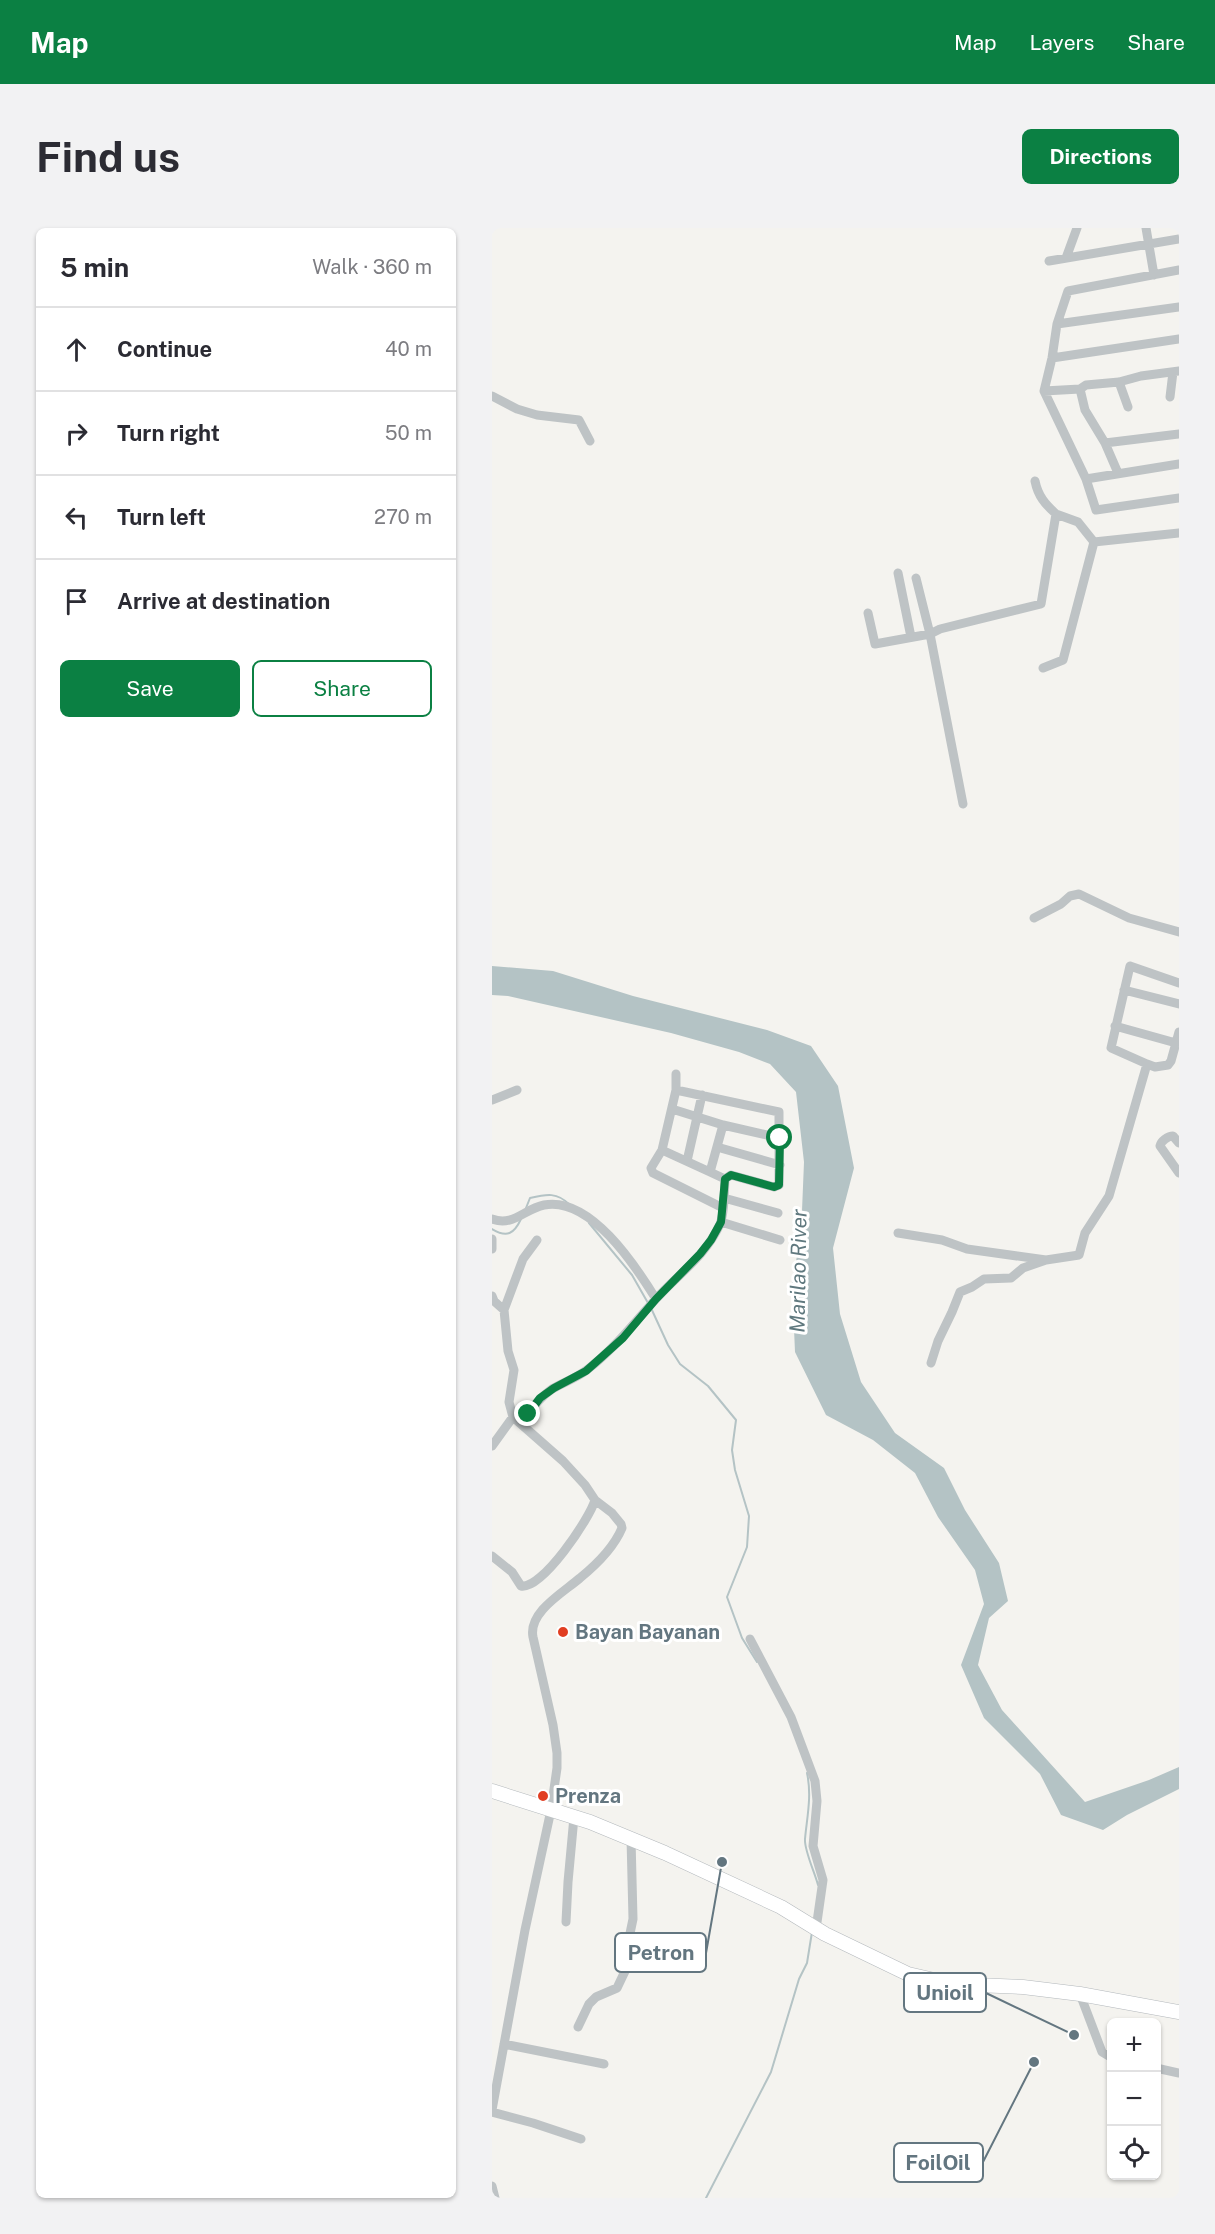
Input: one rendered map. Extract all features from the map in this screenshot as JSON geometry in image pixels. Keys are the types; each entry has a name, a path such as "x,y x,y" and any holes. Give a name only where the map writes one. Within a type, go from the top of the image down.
{"main road":[{"path":"492,1791 631,1838 781,1907 816,1929 908,1974 952,1984 1080,1994 1179,2012"}],"street":[{"path":"1066,258 1077,228"},
{"path":"1146,228 1154,274"},
{"path":"1049,261 1179,239"},
{"path":"1179,270 1068,291 1057,324 1044,391 1086,479 1096,510 1179,498"},
{"path":"1057,324 1179,307"},
{"path":"1052,358 1179,339"},
{"path":"1044,391 1080,389 1086,385 1119,382 1176,371 1170,398"},
{"path":"1119,382 1128,407"},
{"path":"1080,389 1084,410 1105,443 1118,473"},
{"path":"492,396 517,409 537,415 581,421 590,441"},
{"path":"1105,443 1179,434"},
{"path":"1086,479 1179,464"},
{"path":"1035,481 1044,503 1056,514 1078,522 1094,542"},
{"path":"868,614 875,644 930,634 940,629 1041,604 1056,514"},
{"path":"1094,542 1179,532"},
{"path":"1043,668 1063,660 1094,542"},
{"path":"898,573 911,637"},
{"path":"916,578 949,721 963,804"},
{"path":"1034,918 1061,904 1070,896 1079,894 1129,918 1179,932"},
{"path":"1179,983 1130,966 1115,1026 1113,1050 1155,1067 1168,1065 1172,1061 1179,1032"},
{"path":"1124,990 1179,1004"},
{"path":"1115,1026 1176,1044"},
{"path":"931,1364 938,1341 960,1292 984,1279 1011,1278 1023,1268 1046,1260 1079,1255 1085,1233 1109,1196 1147,1064"},
{"path":"676,1074 676,1090 672,1108 662,1149 651,1168 653,1173 723,1203 778,1213"},
{"path":"492,1100 517,1090"},
{"path":"676,1090 780,1112 780,1182 776,1187 731,1175 725,1179"},
{"path":"687,1161 702,1095"},
{"path":"672,1108 723,1125 780,1138"},
{"path":"711,1172 723,1125"},
{"path":"1177,1166 1161,1144 1170,1137 1176,1138 1179,1143"},
{"path":"717,1147 780,1165"},
{"path":"662,1149 725,1179"},
{"path":"492,1446 540,1398 586,1371 623,1338 652,1303 700,1254 721,1222 725,1179"},
{"path":"492,1219 501,1222 510,1221 543,1205 574,1208 591,1219 608,1235 643,1278 652,1303"},
{"path":"721,1222 780,1240"},
{"path":"898,1233 942,1240 967,1249 1046,1260"},
{"path":"492,1239 492,1249"},
{"path":"537,1239 523,1259 504,1310 508,1351 514,1370 509,1402 517,1420 563,1461 595,1500 612,1513 621,1524 620,1533 596,1564 545,1606 531,1631 556,1744 556,1768 550,1810 525,1930 492,2111 580,2139"},
{"path":"492,1296 504,1310"},
{"path":"492,1556 512,1572 521,1586 529,1586 553,1566 589,1516 595,1500"},
{"path":"750,1639 791,1717 815,1781 817,1801 813,1846 823,1880 816,1929"},
{"path":"567,1922 574,1817"},
{"path":"579,2027 590,2004 603,1992 617,1988 627,1967 634,1900 631,1838"},
{"path":"1080,1994 1102,2052 1107,2055"},
{"path":"504,2044 604,2064"},
{"path":"1161,2069 1179,2073"},
{"path":"492,2186 495,2198"}],"water":[{"name":"Marilao River","path":"492,966 553,971 633,996 767,1030 811,1046 838,1086 854,1168 833,1248 840,1314 861,1382 895,1433 944,1468 965,1510 999,1563 1008,1601 989,1618 978,1665 1002,1710 1085,1802 1179,1767 1179,1789 1127,1815 1103,1830 1061,1815 1040,1774 984,1718 961,1665 984,1604 975,1570 938,1517 915,1473 873,1440 826,1415 795,1352 792,1282 801,1235 804,1162 796,1092 770,1064 739,1052 671,1033 508,996 492,995"}],"waterway":[{"path":"526,1208 530,1198 547,1195 561,1198 570,1205"},
{"path":"492,1229 506,1234 510,1233 521,1219"},
{"path":"589,1223 632,1275 648,1303"},
{"path":"651,1308 668,1345 680,1364 708,1386 736,1420 732,1450 735,1470 749,1516 747,1547 727,1597 742,1638 757,1662"},
{"path":"807,1773 809,1798 805,1844 818,1885"},
{"path":"706,2198 771,2072 799,1979 807,1963 812,1932"}],"place":[{"name":"Bayan Bayanan","path":"563,1632"},
{"name":"Prenza","path":"543,1796"},
{"name":"Petron","path":"722,1862"},
{"name":"Unioil","path":"1074,2035"},
{"name":"FoilOil","path":"1034,2062"}],"route":[{"path":"528,1414 540,1398 586,1371 623,1338 647,1308 700,1254 721,1222 725,1179 731,1175 774,1187 779,1185 780,1138"}]}
